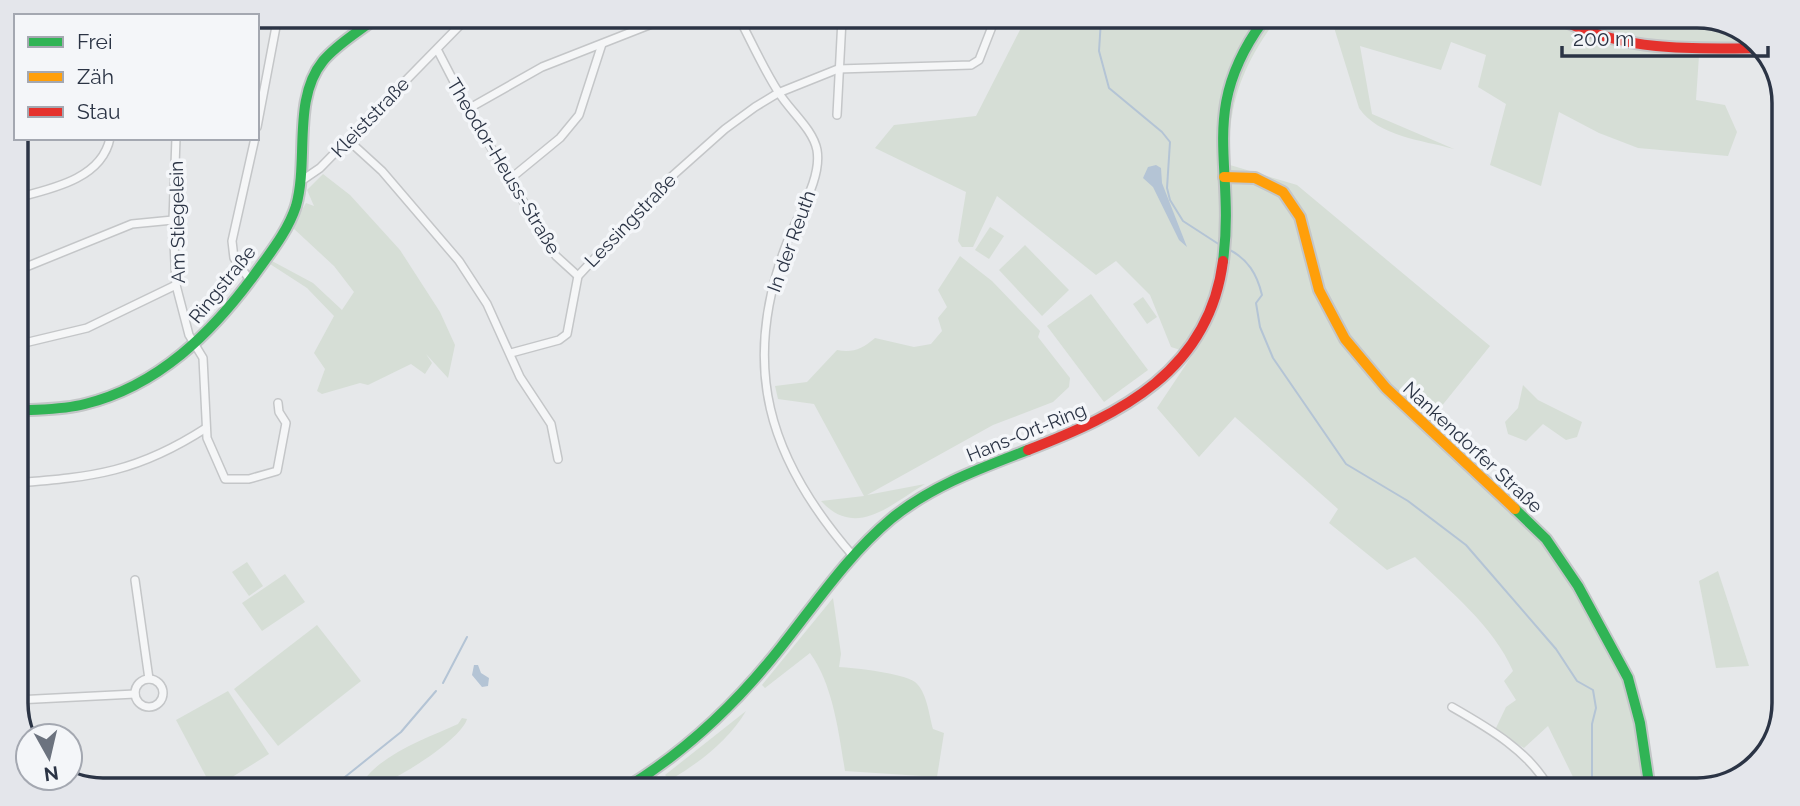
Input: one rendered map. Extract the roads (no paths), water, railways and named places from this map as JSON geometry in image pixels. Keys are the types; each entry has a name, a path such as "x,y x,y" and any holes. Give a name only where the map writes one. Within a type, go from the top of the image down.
{"main road":[{"name":"Ringstraße","path":"28,410 84,404 122,391 158,371 194,344 250,280 292,215 301,181 303,134 317,69 335,50 363,28"},
{"name":"Hans-Ort-Ring","path":"642,778 685,751 709,730 752,684 854,557 880,528 908,506 938,488 1008,457 1088,428 1138,400 1178,364 1193,344 1214,301 1222,273 1226,219 1221,132 1225,99 1244,48 1258,28"},
{"path":"1579,28 1600,38 1650,50 1748,48"},
{"name":"Nankendorfer Straße","path":"1224,177 1255,178 1283,192 1300,217 1319,290 1345,339 1386,388 1545,539 1578,586 1628,678 1640,723 1648,778"}],"street":[{"path":"259,116 276,28"},
{"name":"Kleiststraße","path":"301,181 314,175 378,107 438,51 446,37 456,28"},
{"path":"468,108 542,67 642,28"},
{"path":"744,28 778,93"},
{"path":"837,115 841,28"},
{"path":"838,69 971,65 979,60 991,28"},
{"path":"510,179 559,138 579,115 602,44"},
{"name":"Theodor-Heuss-Straße","path":"438,51 468,108 556,256 578,276"},
{"name":"Lessingstraße","path":"511,353 559,340 567,334 578,276 700,150 740,117 778,93 838,69"},
{"name":"In der Reuth","path":"778,93 815,141 818,153 815,175 773,282 762,357 769,407 791,468 814,508 854,557"},
{"path":"28,194 78,178 90,171 103,158 109,140"},
{"name":"Am Stiegelein","path":"176,140 173,220 176,285 194,344 203,358 205,428 225,479 249,479 277,471 286,423 279,412 278,403"},
{"path":"250,280 234,258 232,242 255,140"},
{"path":"348,141 382,171 459,261 487,304 520,377 551,424 558,459"},
{"path":"28,266 132,224 173,220"},
{"path":"28,342 87,328 176,285"},
{"path":"28,482 86,478 116,471 164,453 205,428"},
{"path":"135,580 149,679"},
{"path":"149,679 161,685 164,694 161,702 147,708 139,703 135,694 138,685 149,679"},
{"path":"28,699 135,694"},
{"path":"1452,707 1493,731 1530,762 1541,778"}],"water":[{"path":"1156,165 1161,168 1162,183 1187,247 1179,240 1153,187 1143,178 1148,167"},
{"path":"474,665 478,665 481,673 489,678 488,686 482,687 472,675"}],"waterway":[{"path":"1100,28 1099,51 1109,88 1162,132 1170,142 1167,188 1170,200 1183,221 1220,245"},
{"path":"1228,249 1246,262 1257,280 1262,295 1256,303 1260,327 1273,358 1346,464 1408,501 1466,545 1556,649 1577,681 1593,690 1596,708 1592,724 1592,778"},
{"path":"443,683 467,637"},
{"path":"344,778 401,732 436,691"}]}
